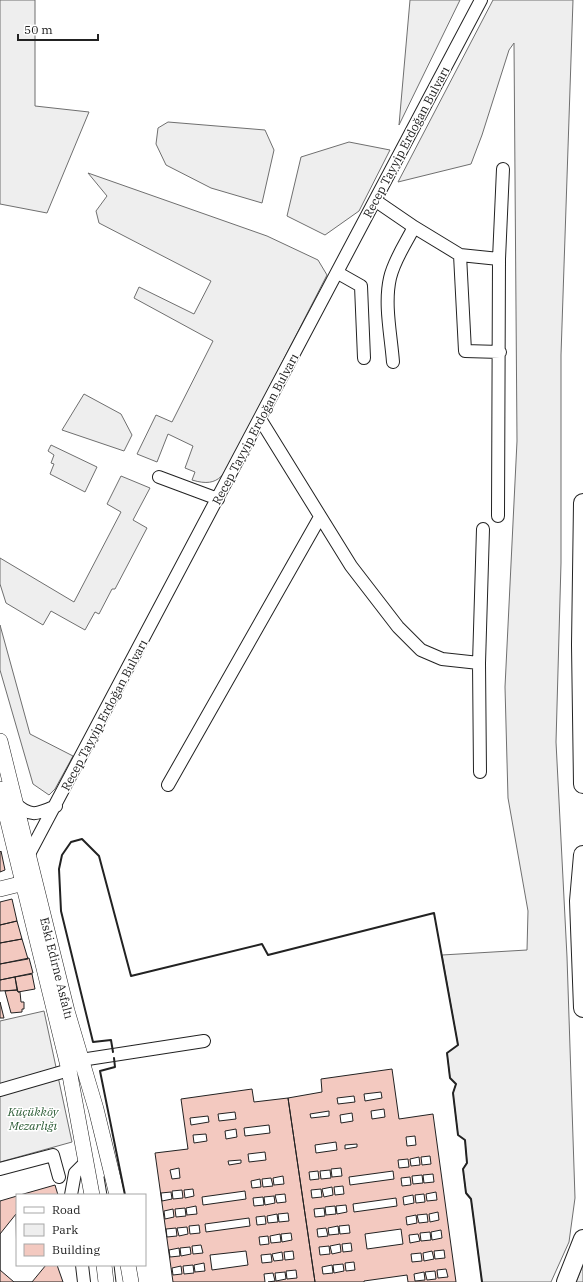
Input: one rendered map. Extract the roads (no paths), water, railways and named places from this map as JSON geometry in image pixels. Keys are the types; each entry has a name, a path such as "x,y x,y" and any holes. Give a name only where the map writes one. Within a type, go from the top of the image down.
{"highway":[{"path":"583,503 581,645 583,784"},
{"path":"583,855 580,901 583,1008"},
{"path":"566,1282 583,1239"}],"main road":[{"name":"Eski Edirne Asfaltı","path":"0,741 28,856 26,878"},
{"name":"Eski Edirne Asfaltı","path":"0,789 26,878 69,1070 92,1194"},
{"name":"Eski Edirne Asfaltı","path":"26,878 45,892 50,906 76,1012 73,1030 96,1109 117,1194"},
{"path":"0,889 26,878"},
{"path":"72,1089 77,1095 82,1112 88,1114 96,1109"},
{"path":"86,1162 98,1155 109,1158"},
{"path":"104,1266 106,1282"},
{"path":"128,1266 131,1282"}],"street":[{"name":"Recep Tayyip Erdoğan Bulvarı","path":"28,856 56,806 338,273 340,259 376,201 481,0"},
{"path":"498,516 500,352 499,259 503,169"},
{"path":"376,201 414,227 460,255 499,259"},
{"path":"393,362 388,293 390,277 397,258 414,227"},
{"path":"460,255 465,351 500,352"},
{"path":"338,273 361,286 364,358"},
{"path":"260,419 351,566 398,627 421,650 442,659 479,663"},
{"path":"159,477 218,500"},
{"path":"168,786 320,517"},
{"path":"480,772 479,663 483,529"},
{"path":"15,803 22,810 30,813 41,812 56,806"},
{"path":"81,1060 204,1041"},
{"path":"0,1090 69,1070"},
{"path":"0,1169 53,1155 59,1177"},
{"path":"71,1194 75,1173 86,1162"},
{"path":"82,1266 84,1282"}],"tram line":[{"path":"104,1177 107,1194"},
{"path":"114,1266 116,1282"}],"park label":[{"name":"Küçükköy Mezarlığı","path":"33,1118"}]}
